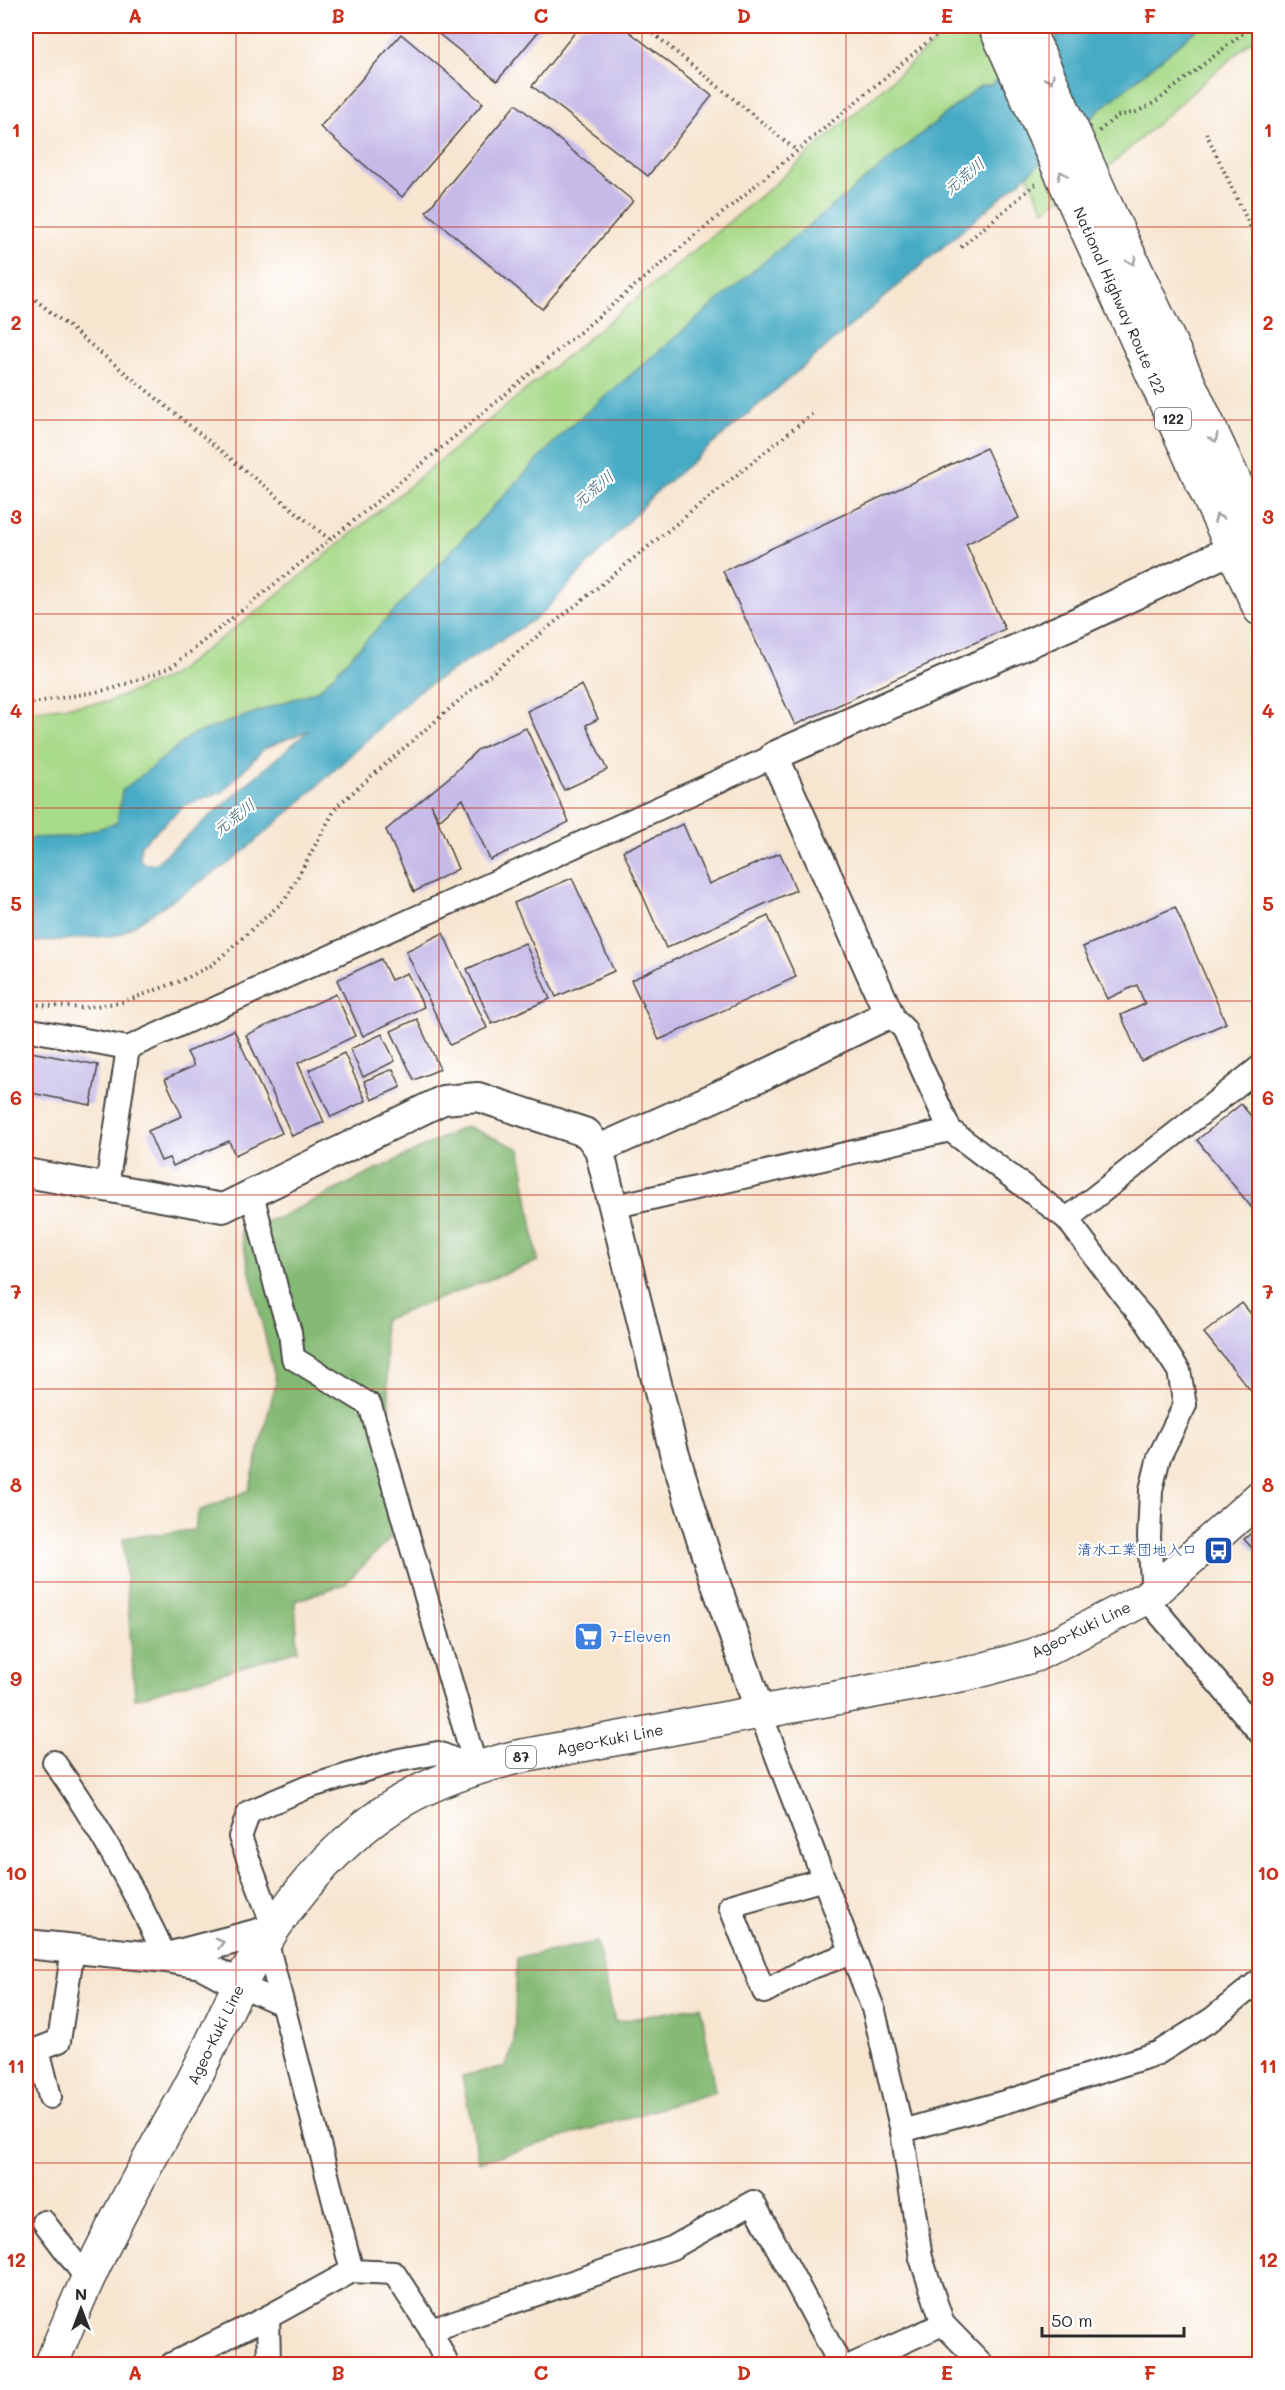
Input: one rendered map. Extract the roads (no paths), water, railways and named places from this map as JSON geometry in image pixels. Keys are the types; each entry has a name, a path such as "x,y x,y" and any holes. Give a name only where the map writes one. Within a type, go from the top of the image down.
{"main road":[{"name":"National Highway Route 122","path":"995,26 1096,218 1250,540 1260,609"},
{"name":"National Highway Route 122","path":"1026,26 1096,218"},
{"name":"Ageo-Kuki Line","path":"52,2364 87,2279 185,2097 240,1985 270,1934 312,1876 336,1851 370,1822 403,1800 476,1768 517,1757 971,1672 1035,1655 1149,1595 1260,1497"}],"street":[{"path":"26,1029 128,1048 774,756 1077,622 1250,540"},
{"path":"774,756 889,1014 904,1029 950,1130 1067,1219 1146,1321 1179,1371 1185,1405 1159,1457 1150,1490 1149,1595 1260,1733"},
{"path":"599,1149 762,1076 889,1014"},
{"path":"107,1186 128,1048"},
{"path":"1067,1219 1260,1067"},
{"path":"26,1173 223,1208 443,1100 478,1097 586,1133 599,1149 674,1452 706,1555 760,1712 874,2011 902,2130 921,2258 943,2324 982,2364"},
{"path":"612,1207 950,1130"},
{"path":"252,1194 290,1332 293,1358 370,1405 476,1768"},
{"path":"352,2271 282,2004 270,1934 240,1837 249,1812 308,1787 399,1760 438,1753 476,1768"},
{"path":"54,1762 97,1827 138,1898 166,1958"},
{"path":"824,1879 730,1906 764,1992 807,1970 852,1953"},
{"path":"166,1958 270,1934"},
{"path":"26,1944 166,1958 201,1964 282,2004"},
{"path":"50,2097 38,2049 59,2042 73,1949"},
{"path":"902,2130 1015,2099 1158,2052 1212,2019 1260,1980"},
{"path":"431,2330 672,2248 753,2202 840,2364"},
{"path":"44,2222 87,2279"},
{"path":"172,2364 268,2317 352,2271 394,2273 431,2330 447,2364"},
{"path":"268,2317 269,2364"},
{"path":"854,2364 943,2324"}],"water":[{"name":"元荒川","path":"1069,26 1201,26 1101,109 653,495 540,616 419,691 297,805 231,862 119,935 26,943 26,838 72,837 117,823 122,791 192,735 319,690 567,429 765,261 980,86 990,85 1060,35","holes":["309,730 155,864 146,864 140,860 141,845 185,805 222,792 265,748"]}],"place":[{"name":"清水工業団地入口","path":"1218,1550"},
{"name":"7-Eleven","path":"588,1637"}]}
